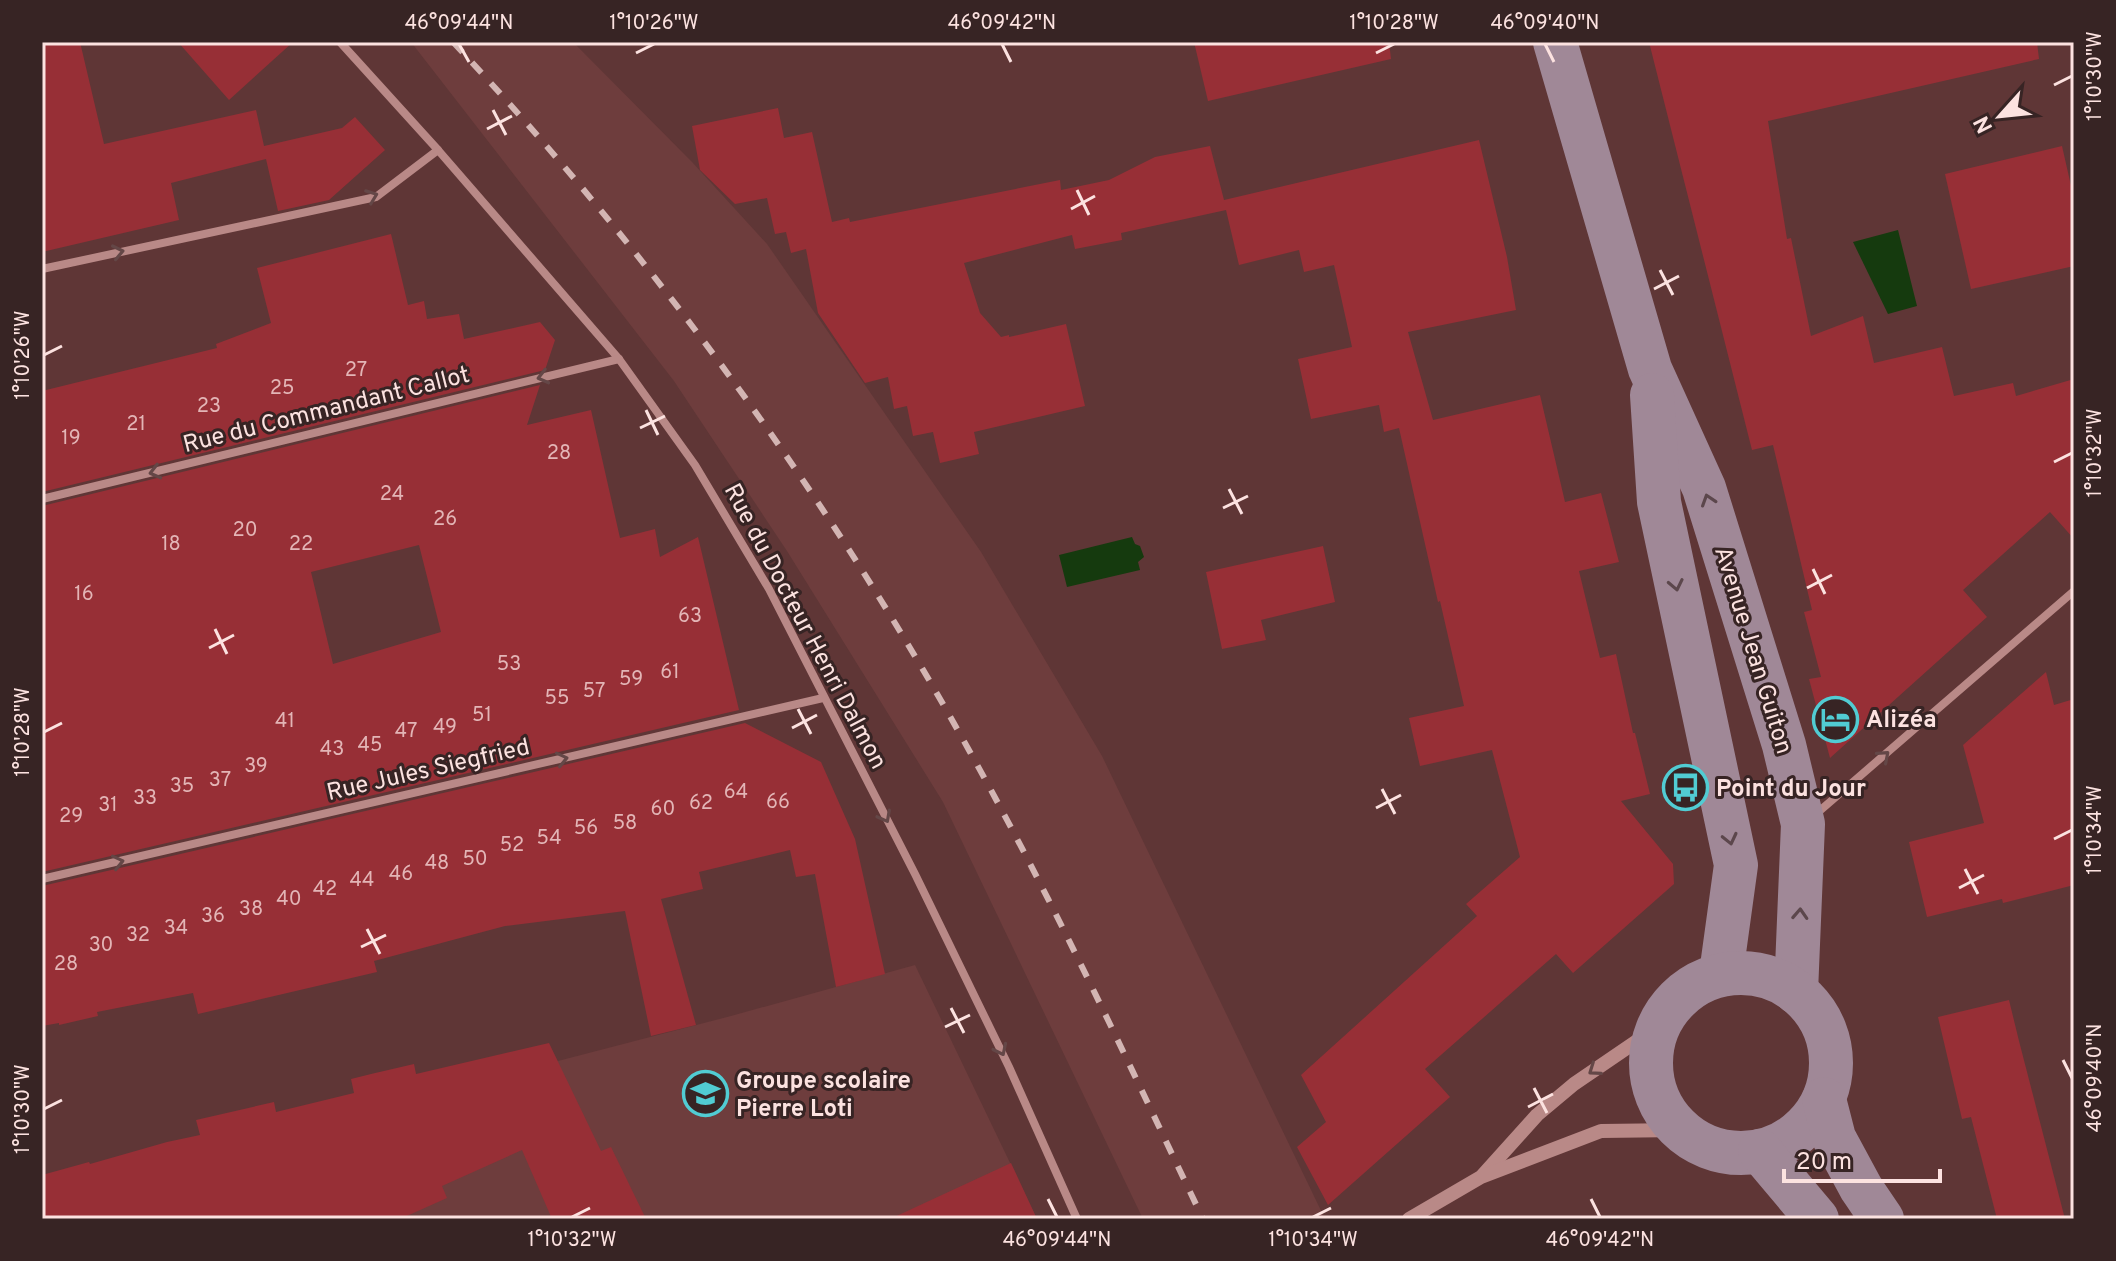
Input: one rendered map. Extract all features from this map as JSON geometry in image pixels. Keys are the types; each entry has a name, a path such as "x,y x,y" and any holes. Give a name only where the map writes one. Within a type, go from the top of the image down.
{"main road":[{"name":"Avenue Jean Guiton","path":"1555,42 1650,369 1704,488 1784,745 1803,824 1796,992"},
{"name":"Avenue Jean Guiton","path":"1650,369 1659,502 1736,865 1721,974"},
{"path":"1748,973 1773,979 1796,992 1816,1013 1828,1041 1830,1070 1824,1099 1808,1123 1786,1141 1760,1151 1732,1153 1705,1145 1680,1130 1662,1108 1653,1081 1651,1053 1659,1026 1669,1008 1684,993 1721,974 1748,973"},
{"path":"1824,1099 1834,1138 1882,1219"},
{"path":"1760,1151 1817,1219"}],"street":[{"name":"Rue du Docteur Henri Dalmon","path":"340,42 619,359 695,465 769,589 915,874 1009,1067 1077,1219"},
{"path":"42,269 376,197 438,150"},
{"name":"Rue du Commandant Callot","path":"42,499 619,359"},
{"path":"1803,824 2074,591"},
{"name":"Rue Jules Siegfried","path":"42,879 823,698"},
{"path":"1481,1177 1537,1115 1574,1084 1659,1026"},
{"path":"1409,1219 1481,1177 1601,1131 1680,1130"}],"shaded area":[{"path":"411,42 573,42 692,162 767,244 981,552 1102,756 1325,1219 1143,1219 943,802 787,551 674,381"},
{"path":"1898,230 1917,306 1888,314 1853,242"},
{"path":"1132,537 1144,557 1138,562 1140,570 1067,587 1059,555"},
{"name":"Groupe scolaire Pierre Loti","path":"915,965 1037,1219 42,1219 42,1195 731,1016"}],"building":[{"path":"42,42 80,42 104,144 256,110 264,146 342,128 355,117 385,150 329,200 278,211 266,159 171,183 179,220 42,252"},
{"path":"178,42 293,42 229,100"},
{"path":"1194,42 1389,42 1391,59 1208,101"},
{"path":"1649,42 2037,42 2039,59 1768,121 1787,239 1791,238 1811,336 1863,316 1874,363 1942,347 1954,396 2013,383 2016,396 2074,379 2074,539 2050,512 1963,590 1987,617 1830,758 1809,679 1821,677 1804,612 1812,610 1773,445 1752,450"},
{"path":"778,108 784,138 812,132 832,222 849,218 850,222 1060,180 1061,190 1109,180 1155,157 1210,146 1224,200 1479,140 1507,257 1516,310 1408,332 1433,420 1540,395 1565,502 1601,493 1619,562 1579,571 1600,658 1616,654 1650,794 1621,801 1673,864 1674,884 1573,973 1556,954 1425,1069 1450,1097 1328,1205 1297,1147 1326,1122 1301,1075 1477,916 1466,904 1520,857 1492,750 1420,766 1409,718 1464,706 1399,428 1384,432 1379,405 1311,419 1298,359 1352,347 1334,265 1304,272 1299,250 1239,265 1226,210 1121,233 1122,240 1075,249 1072,235 964,263 980,313 1001,337 1066,324 1085,406 974,432 979,454 940,463 933,432 913,436 907,406 894,409 888,377 865,383 818,313 806,249 791,253 786,232 775,234 767,198 735,204 700,170 692,126"},
{"path":"2062,146 2074,199 2074,266 1971,289 1945,174"},
{"path":"391,234 408,305 424,301 427,319 459,314 464,339 540,322 555,340 545,370 42,492 42,391 217,348 216,344 271,323 257,268"},
{"path":"540,385 527,425 591,410 620,538 655,529 660,557 698,537 739,710 42,872 42,506","holes":["419,545 441,632 333,664 311,572"]},
{"path":"1323,546 1335,602 1261,620 1266,640 1222,649 1206,572"},
{"path":"2046,672 2054,705 2074,699 2074,885 2003,903 2002,899 1927,917 1909,842 1984,823 1963,745"},
{"path":"745,723 821,762 855,839 885,974 836,987 815,874 796,877 790,850 699,872 703,889 661,899 696,1025 651,1036 625,911 505,926 374,961 377,972 198,1014 193,993 97,1012 98,1016 59,1025 42,1026 42,886"},
{"path":"2009,1000 2065,1219 1997,1219 1971,1117 1962,1119 1938,1017"},
{"path":"549,1043 601,1151 611,1147 646,1219 552,1219 522,1150 442,1186 447,1198 400,1219 42,1219 42,1175 200,1135 196,1120 274,1102 276,1112 354,1093 351,1079 414,1064 416,1074"},
{"path":"1011,1163 1037,1219 890,1219"}],"railway":[{"path":"453,42 527,123 667,293 797,471 858,563 970,752 1032,867 1203,1219"}],"place":[{"name":"Alizéa","path":"1835,719"},
{"name":"Point du Jour","path":"1685,788"},
{"name":"Groupe scolaire Pierre Loti","path":"705,1094"}]}
